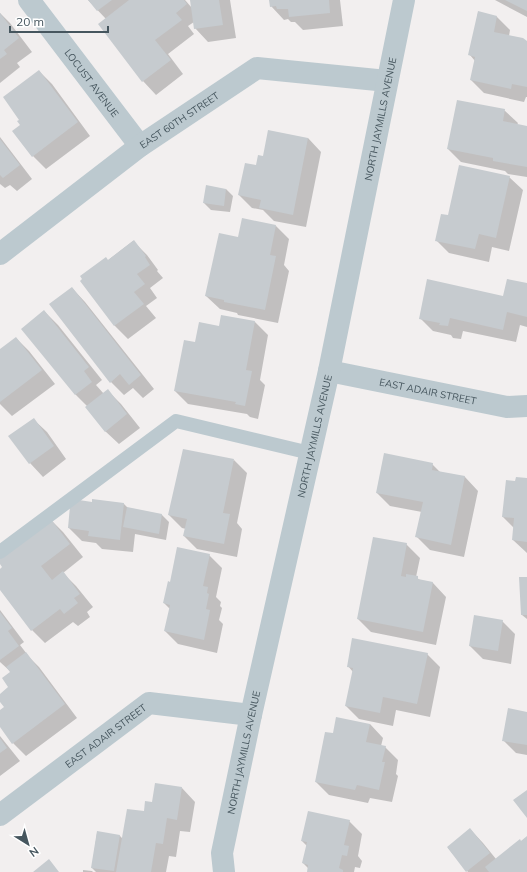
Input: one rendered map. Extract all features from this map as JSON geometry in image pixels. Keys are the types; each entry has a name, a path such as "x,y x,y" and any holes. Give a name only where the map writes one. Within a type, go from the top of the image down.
{"street":[{"name":"LOCUST AVENUE","path":"29,0 140,146"},
{"name":"NORTH JAYMILLS AVENUE","path":"224,872 222,853 251,715 329,372 404,0"},
{"name":"EAST 60TH STREET","path":"0,254 140,146 257,68 387,81"},
{"name":"EAST ADAIR STREET","path":"329,372 507,407 527,406"},
{"name":"EAST ADAIR STREET","path":"0,815 149,703 251,715"}],"lane":[{"path":"0,552 176,421 310,453"}],"building":[{"path":"88,0 112,0 97,11"},
{"path":"129,0 184,0 187,4 176,13 182,20 155,40 171,60 142,82 98,24"},
{"path":"190,0 219,0 223,25 194,29"},
{"path":"269,0 329,0 330,13 289,17 288,9 277,9 276,6 270,7"},
{"path":"505,0 527,0 527,11"},
{"path":"478,11 497,16 494,32 523,38 527,41 527,87 512,84 511,89 470,80 475,57 468,55"},
{"path":"0,13 19,38 4,50 7,54 0,59"},
{"path":"39,70 78,122 32,157 12,131 20,125 17,121 19,120 3,97"},
{"path":"457,100 505,109 503,121 527,126 527,167 493,161 493,158 447,149"},
{"path":"268,130 308,138 293,215 259,208 261,200 238,195 245,163 256,165 258,155 263,156"},
{"path":"0,139 20,165 3,178 0,175"},
{"path":"459,165 510,176 496,238 479,234 475,249 435,241 441,214 448,215"},
{"path":"206,185 226,189 224,206 203,203"},
{"path":"242,218 276,225 270,255 276,256 265,310 224,302 224,300 205,296 219,233 238,237"},
{"path":"134,240 146,256 145,257 150,265 137,274 145,284 134,292 144,304 114,326 80,281 82,279 80,276 106,257 108,260"},
{"path":"427,279 503,296 507,279 527,283 527,317 507,312 503,330 450,318 448,326 419,319"},
{"path":"72,287 141,375 129,385 120,374 110,383 49,304"},
{"path":"44,310 89,367 84,371 92,382 75,395 21,329"},
{"path":"221,315 255,321 246,370 252,371 245,406 235,404 236,402 174,391 184,340 195,342 199,322 219,326"},
{"path":"16,337 42,370 0,402 0,349"},
{"path":"108,389 127,414 105,432 85,407"},
{"path":"34,418 54,446 29,464 8,436"},
{"path":"183,449 234,459 223,513 230,514 224,544 183,536 187,519 168,515"},
{"path":"384,453 433,463 432,470 465,476 451,545 415,537 423,502 376,493"},
{"path":"516,477 527,478 527,542 512,540 514,518 502,517 506,480 515,481"},
{"path":"92,499 124,503 120,540 88,536 89,531 68,528 70,506 79,500 92,502"},
{"path":"127,507 162,514 159,534 123,527"},
{"path":"50,518 70,544 41,566 52,580 63,571 80,594 74,598 78,603 64,614 60,609 31,631 0,590 0,569 2,567 0,564 0,557"},
{"path":"373,537 407,543 401,576 406,577 406,574 418,576 418,579 433,582 423,632 357,619"},
{"path":"177,547 210,554 203,586 208,587 207,593 209,594 206,609 210,610 204,640 164,631 170,605 163,603 168,581 170,582"},
{"path":"519,577 527,577 527,615 521,615"},
{"path":"0,612 12,628 8,631 19,646 0,660"},
{"path":"474,615 503,620 498,651 469,646"},
{"path":"352,638 428,653 417,704 383,697 380,713 345,706 353,668 347,667"},
{"path":"26,652 65,704 12,744 0,727 0,710 4,707 0,702 0,694 8,687 2,678 10,672 6,667"},
{"path":"508,708 527,712 527,745 502,741"},
{"path":"336,717 370,724 366,742 386,746 382,762 385,762 379,790 357,785 355,790 315,782 325,732 333,733"},
{"path":"0,738 7,748 0,753"},
{"path":"155,783 182,787 177,820 167,818 163,844 156,843 151,872 116,872 127,809 144,811 145,801 152,802"},
{"path":"527,790 527,818 513,800"},
{"path":"308,811 350,820 344,845 349,846 347,856 342,855 339,868 343,870 343,872 307,872 308,865 302,863 307,842 301,841"},
{"path":"470,828 490,853 466,872 447,847"},
{"path":"97,831 120,835 114,871 91,868"},
{"path":"527,836 527,872 489,872 485,867 520,839 521,841"},
{"path":"49,859 59,872 33,872"}]}
